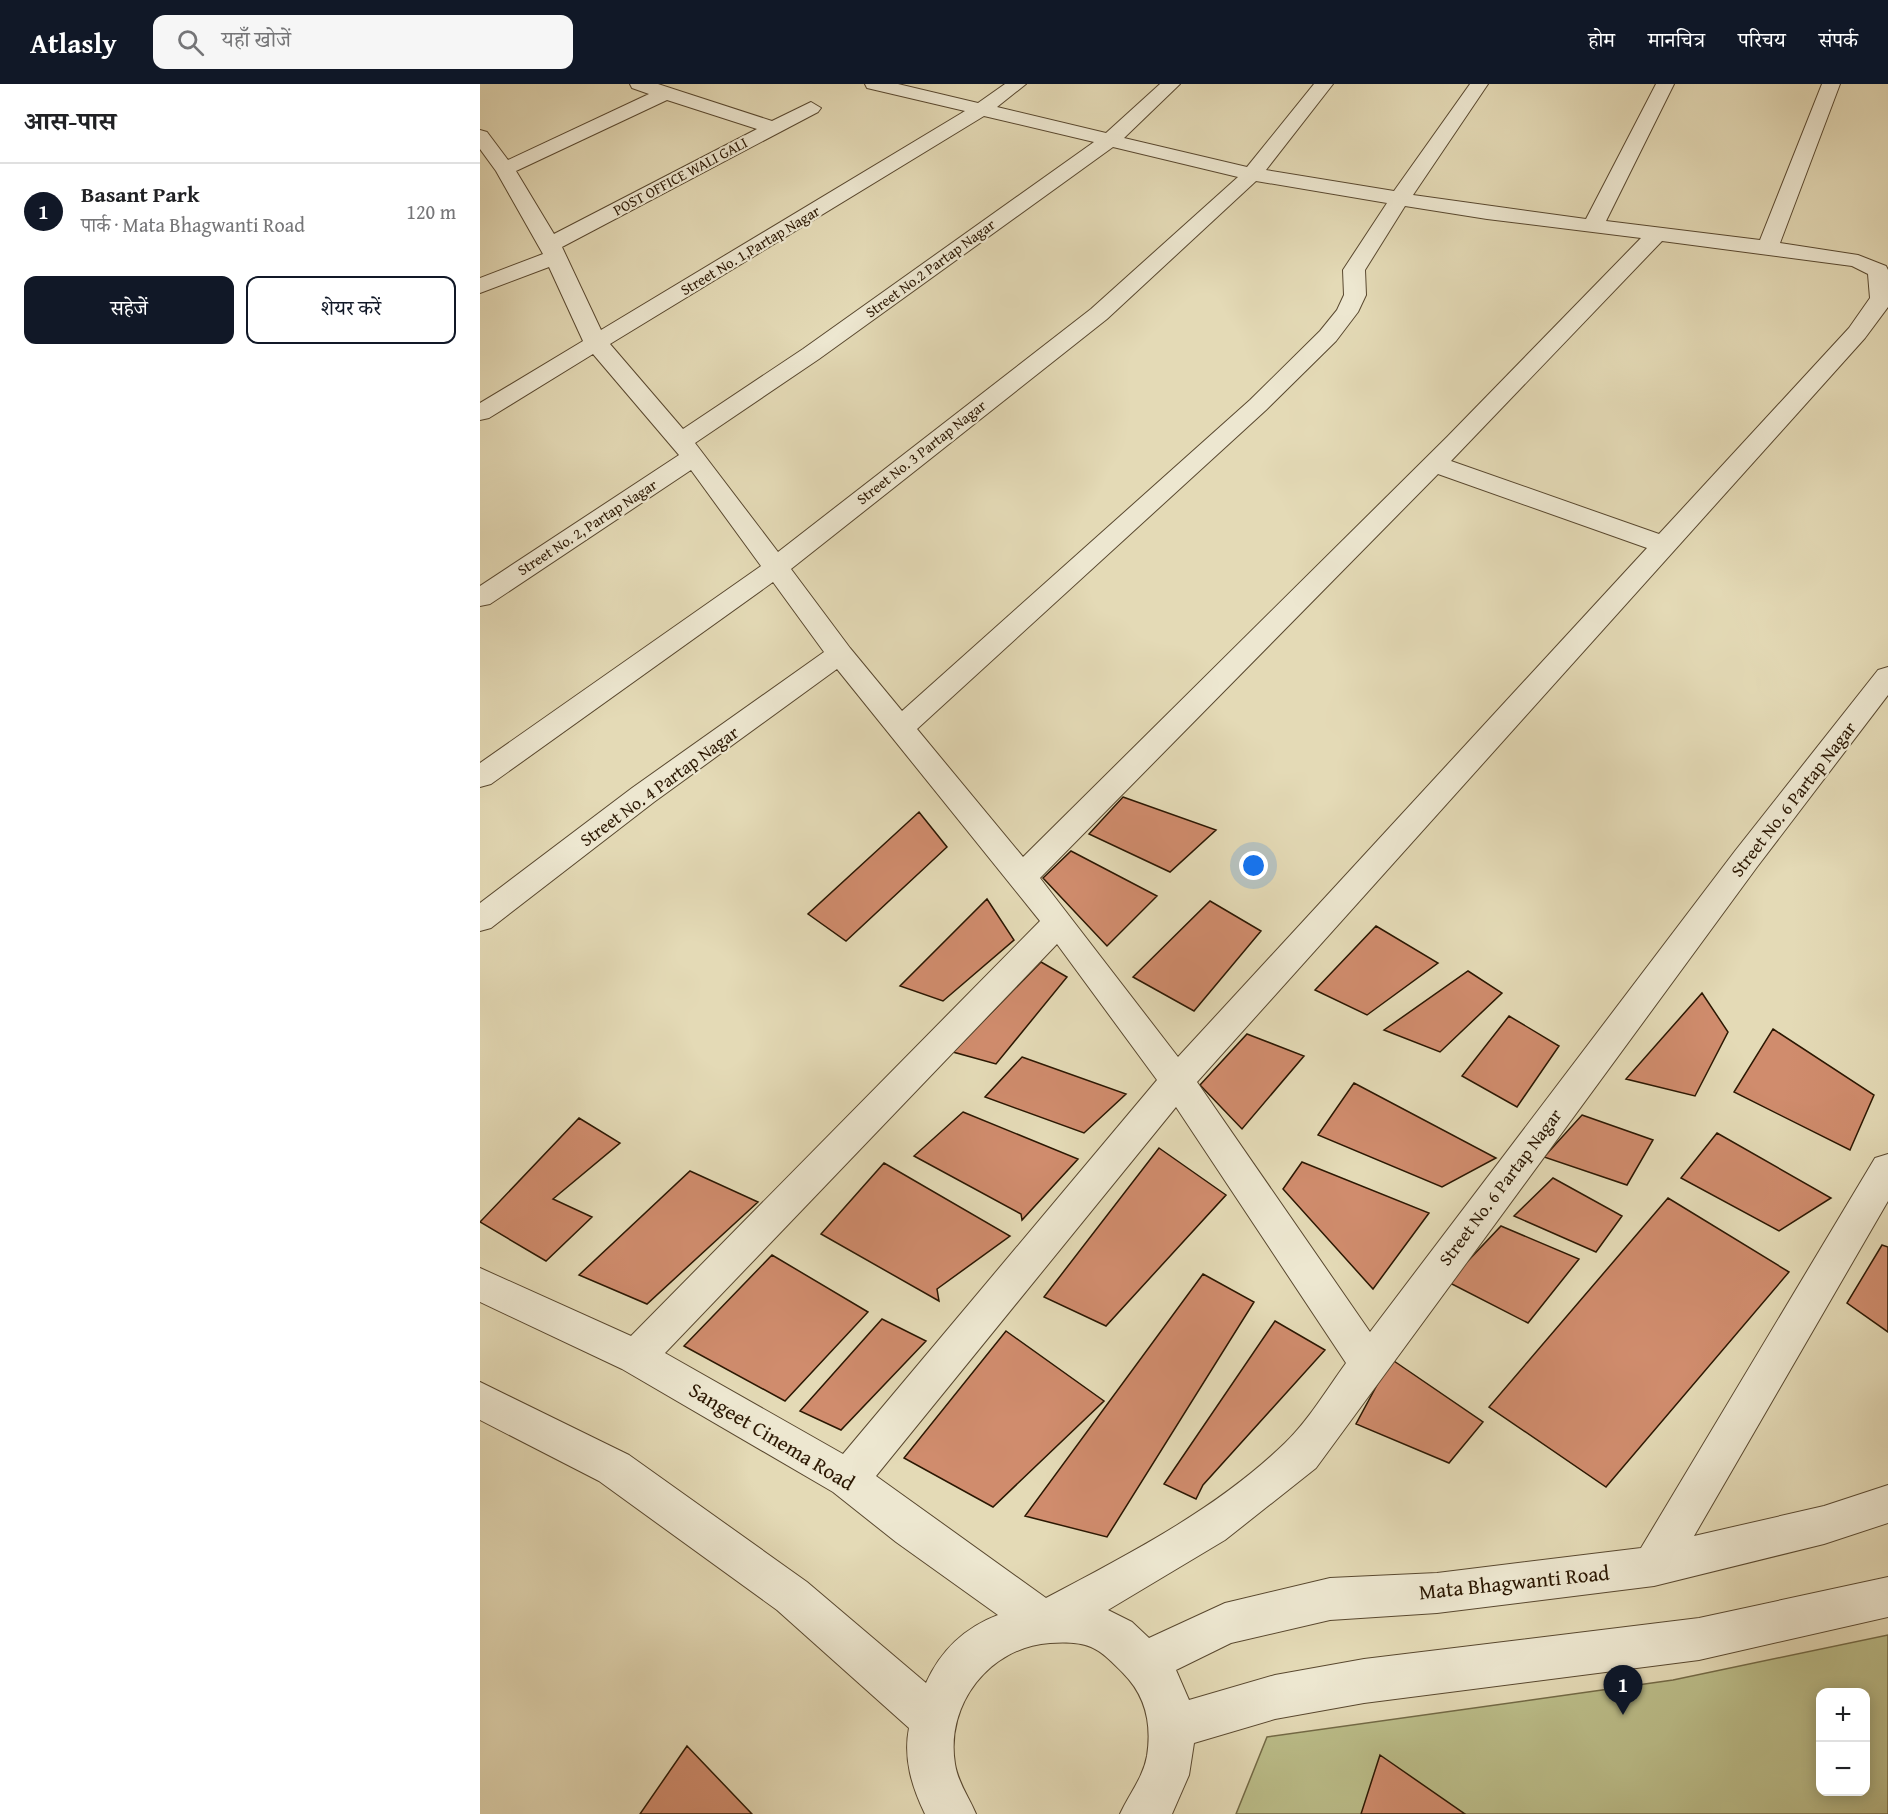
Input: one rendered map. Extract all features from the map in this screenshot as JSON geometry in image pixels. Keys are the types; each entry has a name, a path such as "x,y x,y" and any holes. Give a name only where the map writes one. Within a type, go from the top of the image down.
{"street":[{"path":"639,84 771,128"},
{"path":"849,1479 1177,1081 1886,299 1885,288 1878,271 1858,261 1768,247 1401,200 1252,174 873,84"},
{"name":"Street No. 1,Partap Nagar","path":"480,413 981,110 1017,84"},
{"name":"Street No.2 Partap Nagar","path":"687,449 811,354 1110,140 1171,84"},
{"name":"Street No. 3 Partap Nagar","path":"480,777 775,568 1099,314 1252,174 1324,84"},
{"path":"901,728 1258,405 1328,336 1347,312 1354,295 1354,270 1479,84"},
{"path":"1593,226 1665,84"},
{"path":"1768,247 1831,84"},
{"path":"505,169 666,93"},
{"name":"POST OFFICE WALI GALI","path":"480,286 553,251 771,128 811,108"},
{"path":"480,136 505,169 553,251 596,343 687,449 840,654 1059,922 1177,1081 1368,1362"},
{"path":"1022,877 1434,464 1638,256 1656,234"},
{"name":"Street No. 2, Partap Nagar","path":"480,598 687,449"},
{"path":"1434,464 1665,545"},
{"name":"Street No. 4 Partap Nagar","path":"480,920 643,795 840,654"},
{"name":"Street No. 6 Partap Nagar","path":"1044,1622 1143,1569 1268,1485 1300,1455 1746,859 1888,676"},
{"path":"636,1357 1059,922"},
{"path":"1654,1566 1888,1168"},
{"name":"Sangeet Cinema Road","path":"480,1284 636,1357 849,1479 911,1528 1044,1622"},
{"path":"480,1400 614,1468 792,1596 933,1719"},
{"name":"Mata Bhagwanti Road","path":"1144,1663 1225,1624 1330,1599 1437,1593 1654,1566 1824,1525 1888,1504"},
{"path":"1173,1727 1275,1697 1353,1683 1699,1639 1888,1597"},
{"path":"952,1814 942,1801 930,1761 933,1719 948,1682 973,1652 1007,1632 1044,1622 1081,1623 1114,1636 1144,1663 1164,1689 1173,1727 1169,1766 1153,1803 1144,1814"}],"green space":[{"path":"1888,1635 1888,1814 1236,1814 1267,1737 1673,1680"}],"building":[{"path":"1123,797 1216,830 1170,872 1089,834"},
{"path":"919,812 947,847 846,941 808,914"},
{"path":"1071,851 1157,896 1107,946 1043,878"},
{"path":"987,899 1014,940 943,1001 900,986"},
{"path":"1210,901 1261,931 1194,1011 1133,977"},
{"path":"1376,926 1438,963 1367,1015 1315,990"},
{"path":"1041,962 1067,977 996,1064 953,1052"},
{"path":"1468,971 1502,993 1440,1052 1384,1030"},
{"path":"1702,993 1728,1032 1695,1096 1626,1079"},
{"path":"1509,1016 1559,1046 1517,1107 1462,1076"},
{"path":"1773,1029 1874,1095 1850,1150 1734,1092"},
{"path":"1247,1034 1304,1056 1242,1129 1200,1085"},
{"path":"1022,1057 1126,1094 1084,1133 985,1097"},
{"path":"1354,1083 1496,1158 1442,1187 1318,1135"},
{"path":"963,1112 1078,1159 1022,1220 1021,1214 914,1156"},
{"path":"1582,1115 1653,1140 1627,1185 1544,1157"},
{"path":"579,1118 620,1143 553,1199 592,1217 546,1261 480,1222"},
{"path":"1717,1133 1831,1198 1779,1231 1681,1178"},
{"path":"1159,1148 1226,1195 1106,1326 1044,1297"},
{"path":"1302,1162 1429,1213 1373,1289 1283,1189"},
{"path":"884,1163 1010,1236 937,1289 939,1301 821,1234"},
{"path":"690,1171 758,1202 647,1304 579,1275"},
{"path":"1553,1178 1622,1216 1596,1252 1514,1216"},
{"path":"1668,1198 1789,1272 1606,1487 1489,1407"},
{"path":"1501,1226 1579,1259 1528,1323 1448,1282"},
{"path":"1882,1245 1888,1247 1888,1332 1847,1303"},
{"path":"772,1255 868,1312 785,1401 684,1346"},
{"path":"1203,1274 1254,1302 1107,1537 1025,1516"},
{"path":"882,1319 926,1341 841,1430 800,1411"},
{"path":"1275,1321 1325,1350 1203,1485 1196,1499 1164,1484"},
{"path":"1006,1331 1104,1401 993,1507 904,1458"},
{"path":"1391,1359 1483,1422 1449,1463 1356,1424"},
{"path":"687,1746 752,1814 640,1814"},
{"path":"1380,1755 1465,1814 1361,1814"}],"place":[{"name":"Basant Park","path":"1623,1715"}]}
